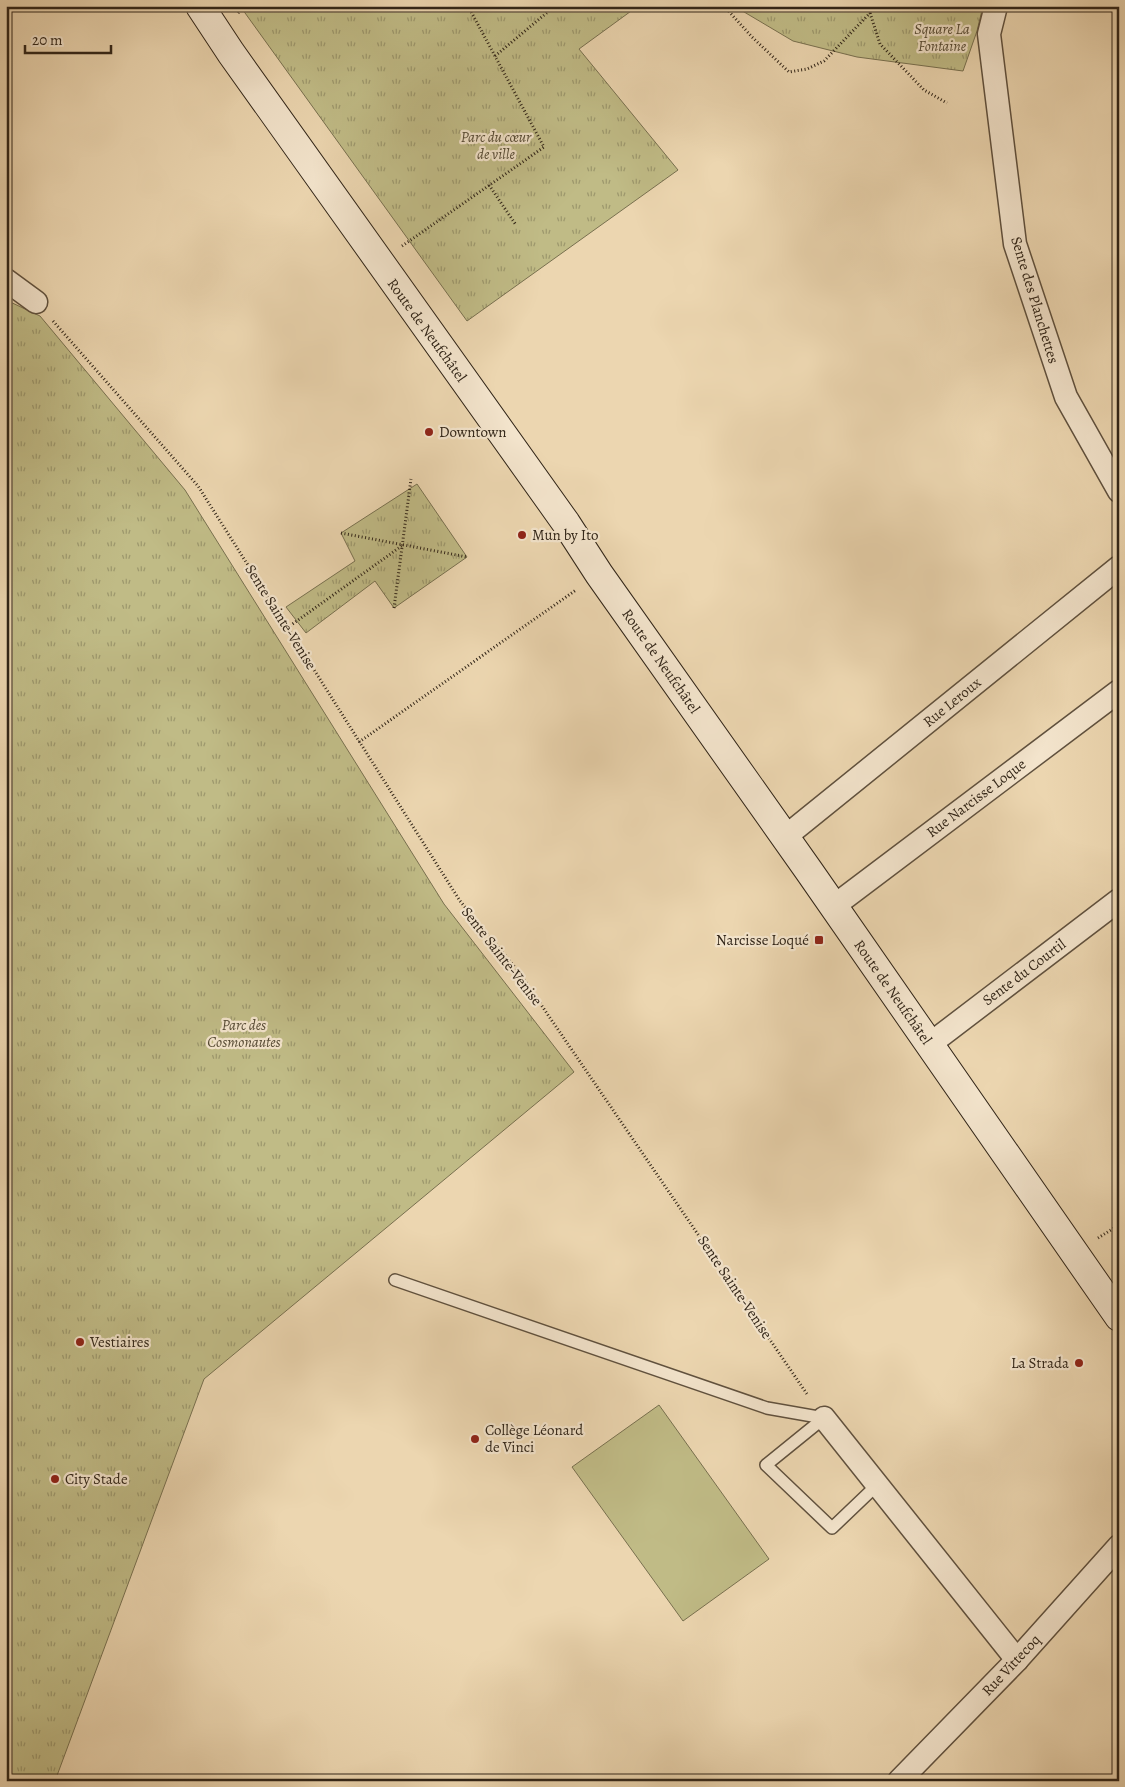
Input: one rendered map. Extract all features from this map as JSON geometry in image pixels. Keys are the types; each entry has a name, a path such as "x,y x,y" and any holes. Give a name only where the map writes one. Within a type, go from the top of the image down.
{"main road":[{"name":"Route de Neufchâtel","path":"200,6 381,265 566,523 599,574 786,837 1119,1317"}],"street":[{"name":"Sente des Planchettes","path":"996,6 989,34 1015,244 1066,397 1119,491"},
{"path":"6,280 36,302"},
{"name":"Rue Leroux","path":"786,837 1119,567"},
{"name":"Rue Narcisse Loque","path":"834,906 1119,691"},
{"name":"Sente du Courtil","path":"930,1044 1119,900"},
{"path":"824,1418 1016,1660"},
{"name":"Rue Vittecoq","path":"899,1781 1016,1660 1119,1546"}],"lane":[{"path":"395,1280 766,1408 824,1418"},
{"path":"824,1418 766,1465 832,1528 877,1485"}],"path":[{"path":"381,265 406,243 544,147 468,6"},
{"path":"724,6 752,37 789,72 807,69 824,61 870,13 872,6"},
{"path":"495,56 553,7"},
{"path":"870,13 880,44 924,90 947,102"},
{"path":"489,185 516,226"},
{"name":"Sente Sainte-Venise","path":"36,302 198,486 460,902 518,971 824,1418"},
{"path":"394,608 411,479"},
{"path":"341,533 467,557"},
{"path":"287,628 403,545"},
{"path":"359,742 599,574"}],"green space":[{"name":"Parc du cœur de ville","path":"240,6 638,6 579,49 678,170 467,321"},
{"name":"Square La Fontaine","path":"734,6 983,6 977,31 963,71 857,57 793,41"},
{"name":"Parc des Cosmonautes","path":"6,300 40,316 185,490 444,904 574,1072 204,1379 55,1781 6,1781"},
{"path":"417,484 467,557 394,608 375,581 306,633 286,607 355,561 341,533"},
{"path":"659,1405 769,1559 683,1621 572,1467"}],"place":[{"name":"Downtown","path":"429,432"},
{"name":"Mun by Ito","path":"522,535"},
{"name":"Narcisse Loqué","path":"819,940"},
{"name":"Vestiaires","path":"80,1342"},
{"name":"La Strada","path":"1079,1363"},
{"name":"Collège Léonard de Vinci","path":"475,1439"},
{"name":"City Stade","path":"55,1479"}]}
